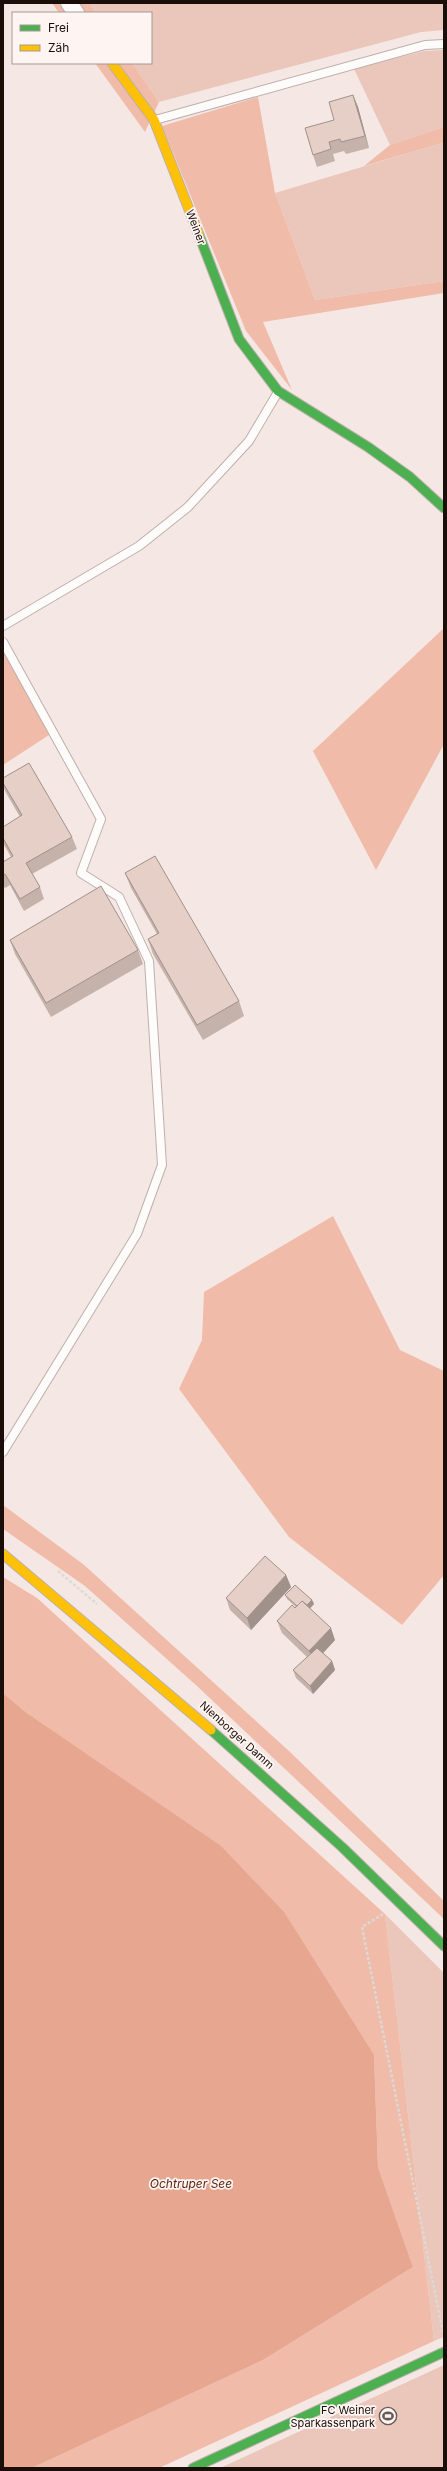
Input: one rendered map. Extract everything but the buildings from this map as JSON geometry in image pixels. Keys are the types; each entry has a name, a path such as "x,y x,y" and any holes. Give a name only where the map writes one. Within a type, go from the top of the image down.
{"street":[{"path":"69,3 75,12"},
{"name":"Weiner","path":"113,64 154,120 239,338 278,391"},
{"path":"278,391 368,447 410,477 444,508"},
{"name":"Nienborger Damm","path":"3,1554 20,1566 197,1715 401,1903 444,1946"},
{"path":"193,2468 444,2352"}],"lane":[{"path":"154,120 424,45 444,44"},
{"path":"3,626 139,546 188,506 249,441 278,391"},
{"path":"3,642 102,819 81,873 119,897 149,961 162,1165 137,1234 3,1452"}],"path":[{"path":"401,1903 362,1927 444,2339"}],"shaded area":[{"path":"52,3 89,3 95,12 58,12"},
{"path":"89,3 444,3 444,30 421,32 159,102 133,64 152,64 152,12 95,12"},
{"path":"444,50 444,127 390,145 354,69 424,51"},
{"path":"96,64 133,64 159,102 145,132"},
{"path":"258,97 275,193 315,300 444,281 444,293 263,322 292,390 246,331 162,126"},
{"path":"444,127 444,146 442,143 364,166 390,145"},
{"path":"442,143 444,146 444,281 315,300 275,193"},
{"path":"444,628 444,744 376,870 313,751"},
{"path":"3,651 52,733 3,765"},
{"path":"333,1216 400,1350 444,1371 444,1575 402,1625 289,1537 179,1389 202,1340 204,1292"},
{"path":"3,1505 83,1564 289,1751 444,1901 444,1919 197,1686 85,1586 3,1529"},
{"path":"3,1577 37,1598 385,1914 434,2341 159,2468 32,2468 263,2360 413,2267 378,2167 374,2055 28,1714 3,1693"},
{"path":"385,1914 444,1973 444,2337 434,2341"},
{"name":"FC Weiner Sparkassenpark","path":"444,2365 444,2468 220,2468"}],"water":[{"name":"Ochtruper See","path":"3,1693 28,1714 221,1846 284,1912 374,2055 378,2167 413,2267 263,2360 32,2468 3,2468"}],"traffic: fast":[{"path":"199,235 239,339 278,391 368,447 410,477 444,508"},
{"path":"211,1730 342,1847 444,1946"},
{"path":"193,2468 444,2352"}],"traffic: slow":[{"path":"113,64 154,120 199,235"},
{"path":"3,1554 211,1730"}],"place":[{"name":"FC Weiner Sparkassenpark","path":"388,2416"}]}
